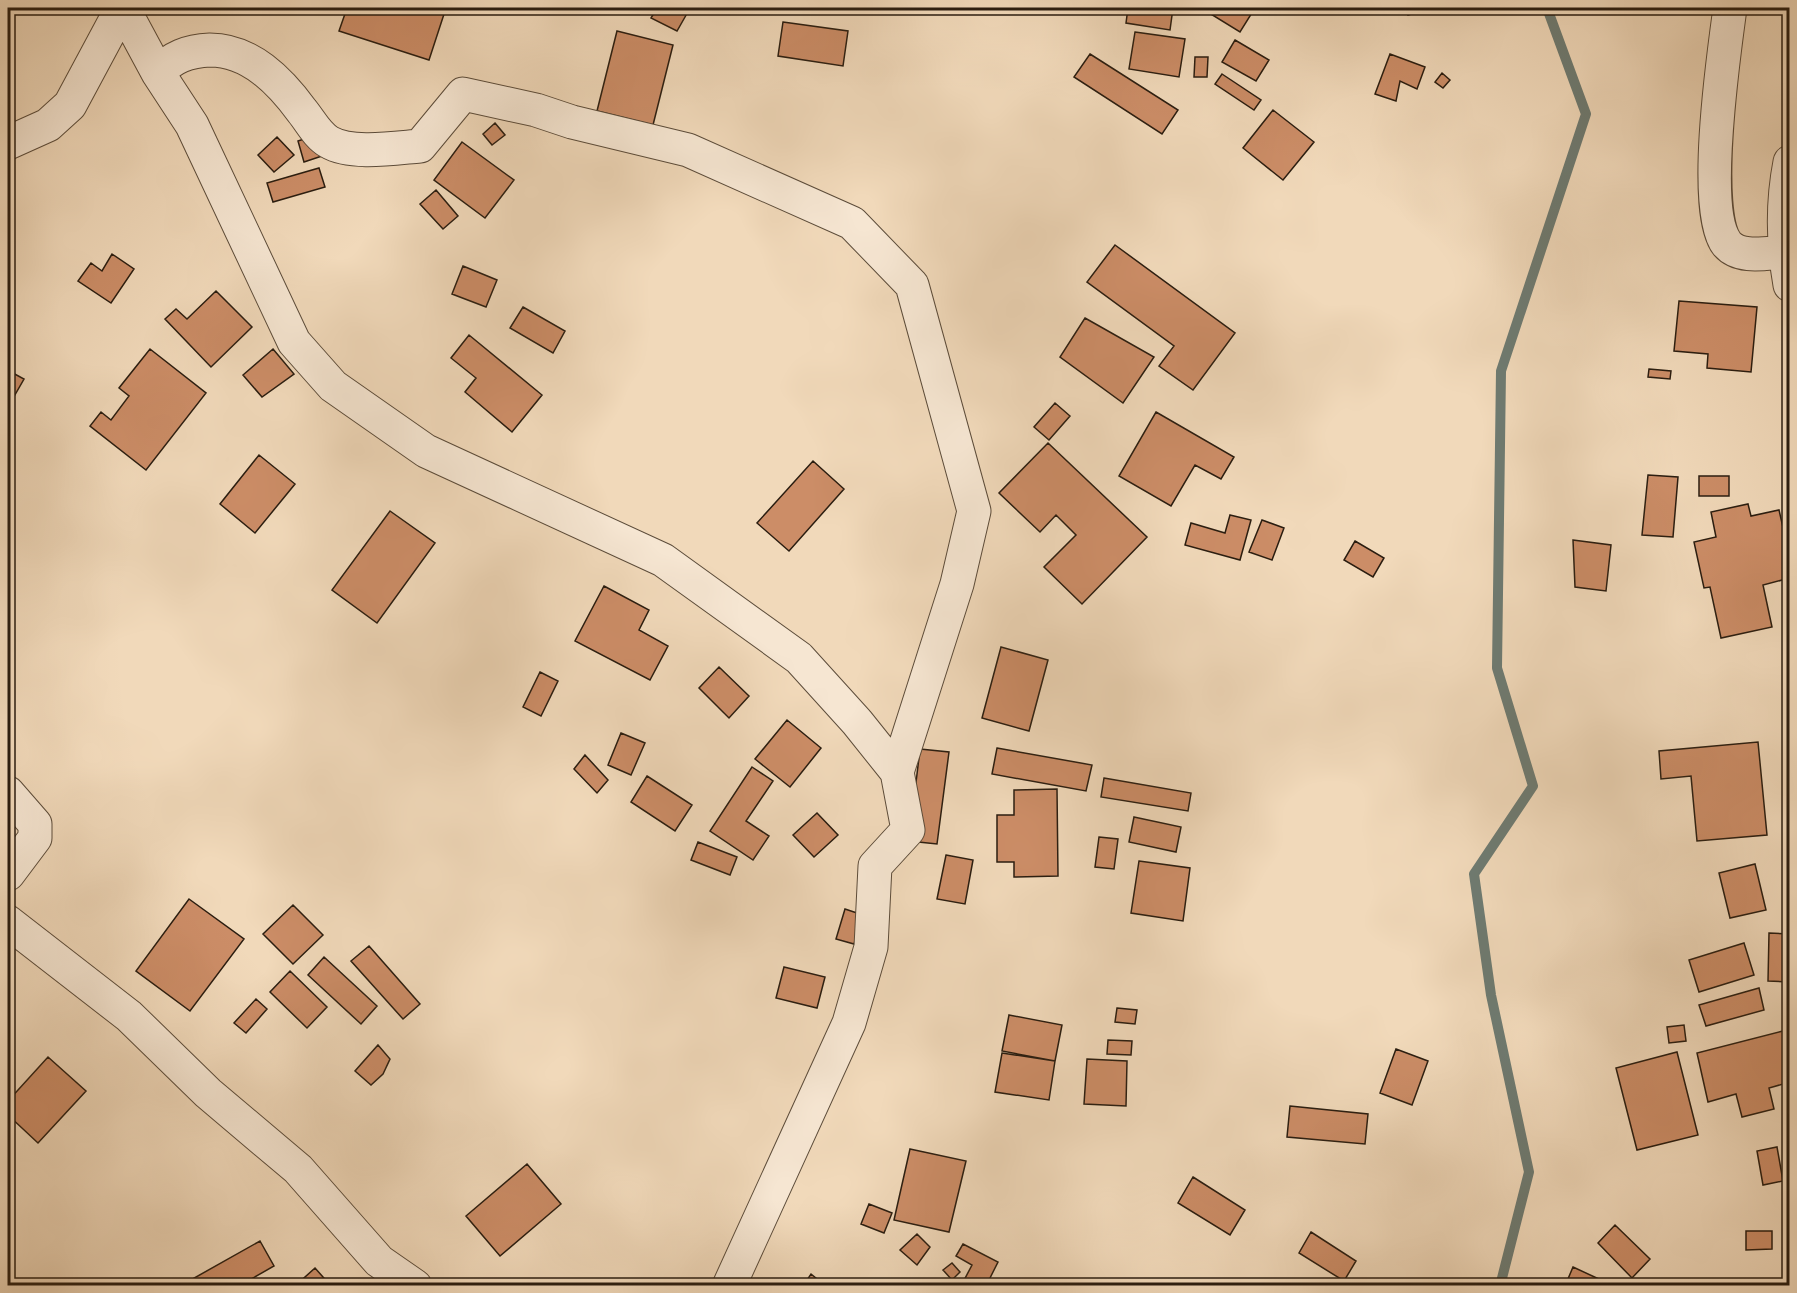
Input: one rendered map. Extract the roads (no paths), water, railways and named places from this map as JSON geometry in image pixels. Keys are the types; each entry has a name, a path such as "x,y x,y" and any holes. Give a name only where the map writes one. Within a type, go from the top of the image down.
{"street":[{"path":"122,8 158,73 192,125 294,342 333,386 426,451 663,560 799,658 857,722 897,772 908,830 876,866 871,947 849,1023 729,1286"},
{"path":"10,149 48,125 70,105 122,8"},
{"path":"1730,8 1721,69 1714,200 1719,225 1728,244 1741,253 1784,252"},
{"path":"158,73 170,60 185,54 224,50 238,54 254,63 284,88 323,138 338,146 358,150 420,146 463,94 536,110 572,122 688,150 852,223 912,285 974,511 957,584 897,772"},
{"path":"1790,162 1786,179 1784,252 1790,285"},
{"path":"8,792 35,824 35,838 8,874"},
{"path":"8,922 129,1016 208,1093 298,1169 379,1261 415,1286"}],"waterway":[{"path":"1500,1286 1529,1172 1491,995 1474,874 1533,786 1497,668 1501,371 1586,114 1547,8"}]}
